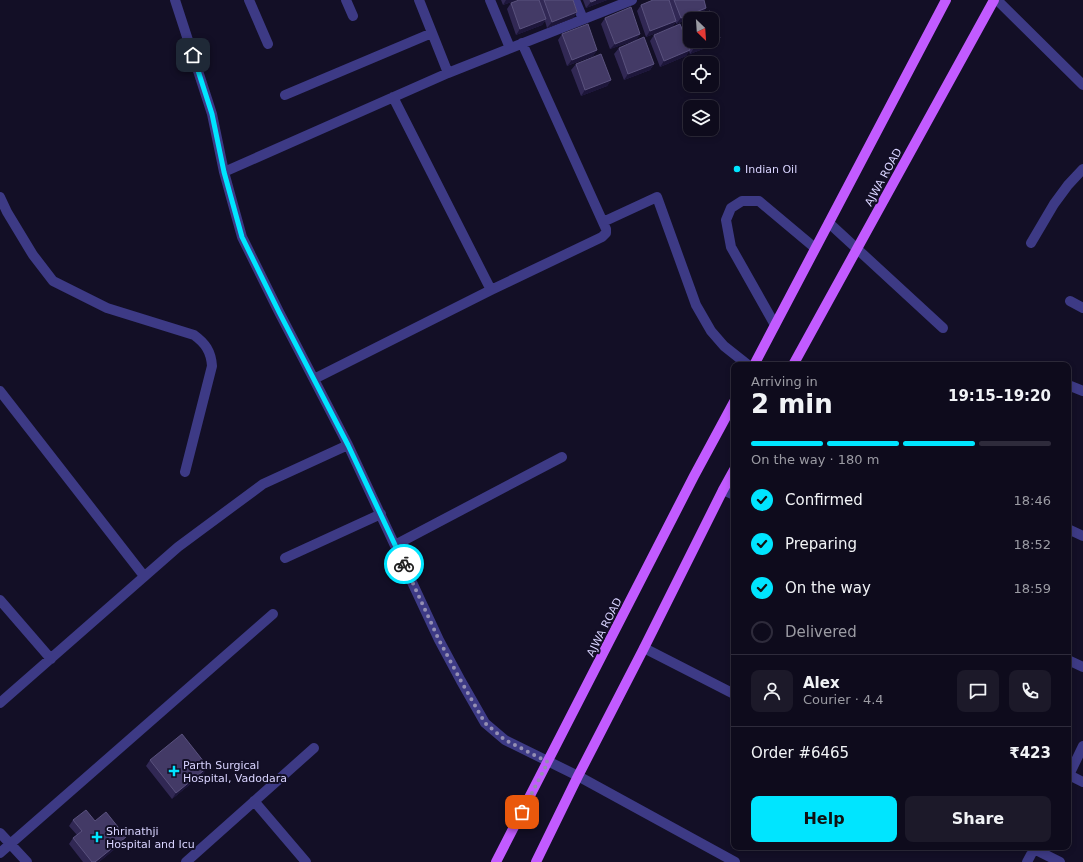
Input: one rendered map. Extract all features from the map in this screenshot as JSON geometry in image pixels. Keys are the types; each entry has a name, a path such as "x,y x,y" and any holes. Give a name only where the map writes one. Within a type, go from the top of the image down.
{"main road":[{"path":"756,362 946,0"},
{"name":"AJWA ROAD","path":"795,362 994,0"},
{"name":"AJWA ROAD","path":"496,862 694,476 731,408"},
{"path":"536,862 578,776 731,475"}],"street":[{"path":"175,0 212,114 224,172 242,237 348,445 439,640 485,723 505,740 578,776 735,862"},
{"path":"249,0 268,44"},
{"path":"346,0 353,16"},
{"path":"419,0 448,73"},
{"path":"490,0 510,48"},
{"path":"575,0 583,19"},
{"path":"224,172 448,73 632,0"},
{"path":"997,0 1083,85"},
{"path":"285,95 432,34"},
{"path":"314,379 491,290 602,237 606,233 603,222 522,43"},
{"path":"393,97 491,290"},
{"path":"1031,243 1063,191 1083,169"},
{"path":"0,197 7,212 33,255 53,281 107,308 194,335 206,345 211,358 212,366 185,472"},
{"path":"603,222 657,197 696,305 711,331 724,346 744,362"},
{"path":"775,325 731,247 726,220 731,208 742,201 759,201 815,248"},
{"path":"829,223 943,328"},
{"path":"1070,301 1083,308"},
{"path":"1071,386 1083,391"},
{"path":"0,391 144,576"},
{"path":"0,703 178,547 262,484 348,445"},
{"path":"395,545 562,457"},
{"path":"723,490 731,494"},
{"path":"285,558 381,514"},
{"path":"1071,531 1083,536"},
{"path":"0,600 50,659"},
{"path":"0,853 273,614"},
{"path":"644,648 731,692"},
{"path":"1071,661 1083,667"},
{"path":"1071,772 1083,746"},
{"path":"186,862 314,748"},
{"path":"1071,777 1083,782"},
{"path":"254,801 306,862"},
{"path":"0,833 27,862"},
{"path":"1027,862 1032,850"},
{"path":"1037,850 1060,862"}],"building":[{"path":"519,0 539,0 546,19 520,29 511,3"},
{"path":"544,0 573,0 577,12 552,22"},
{"path":"653,0 669,0 676,21 650,31 641,5"},
{"path":"674,0 704,0 706,8 696,12 683,12 683,17 681,18"},
{"path":"631,7 640,34 615,44 605,18"},
{"path":"588,24 597,50 572,60 562,34"},
{"path":"680,24 683,32 683,48 689,48 690,50 664,61 654,35"},
{"path":"644,37 654,64 628,74 619,48"},
{"path":"601,54 611,80 585,90 576,64"},
{"path":"182,734 208,767 176,793 150,760"},
{"path":"86,810 95,821 106,812 126,837 95,862 92,862 73,838 82,831 73,820"}],"way so far":[{"path":"404,564 439,640 485,723 505,740 548,762 522,812"}],"place":[{"name":"Indian Oil","path":"737,169"},
{"name":"Parth Surgical Hospital, Vadodara","path":"174,771"},
{"name":"Shrinathji Hospital and Icu","path":"97,837"}],"route":[{"path":"193,55 212,114 224,172 242,237 348,445 404,564"}]}
